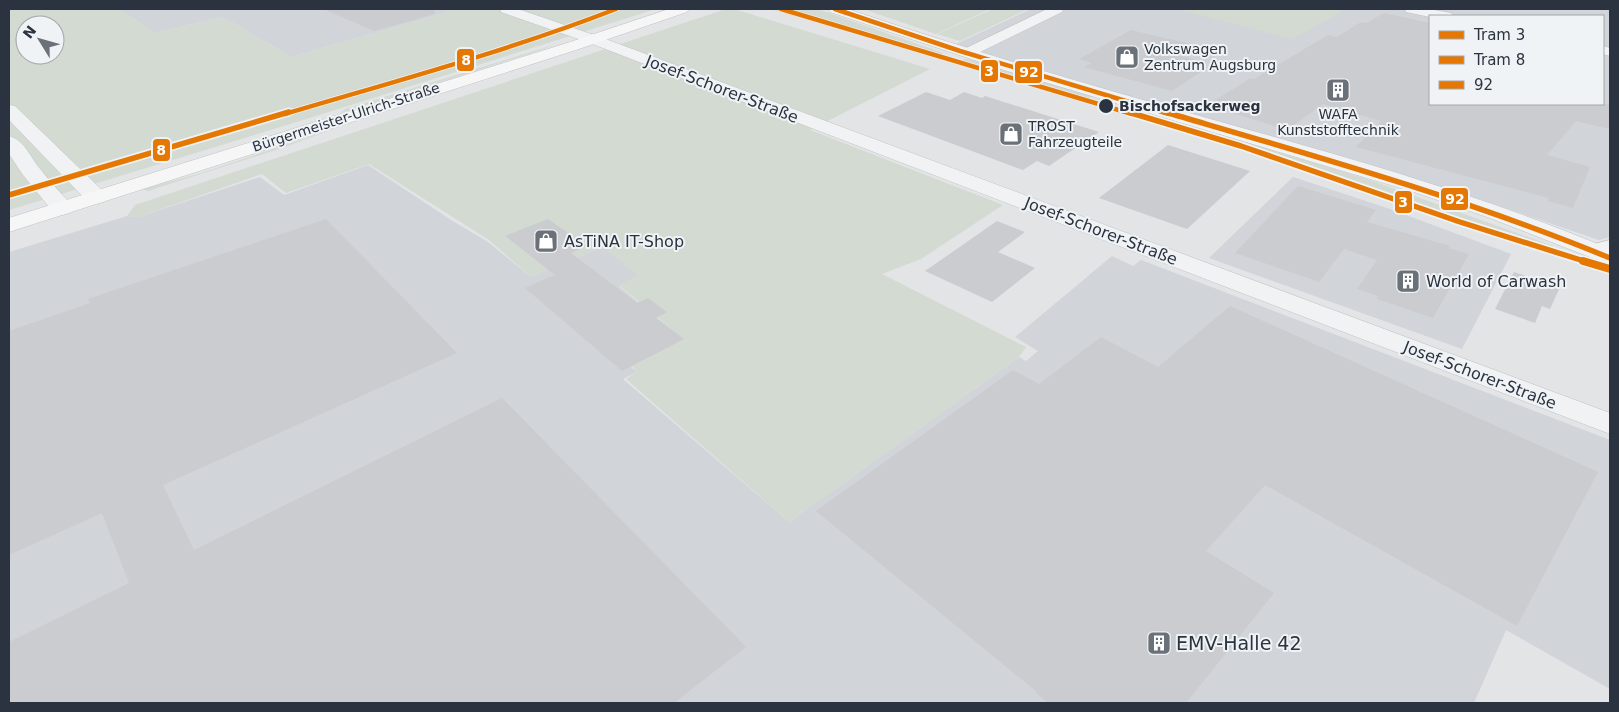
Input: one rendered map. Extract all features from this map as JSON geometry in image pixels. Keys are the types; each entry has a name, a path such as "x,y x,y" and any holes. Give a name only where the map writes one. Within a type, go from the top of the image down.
{"main road":[{"name":"Bürgermeister-Ulrich-Straße","path":"9,225 592,40 682,9"}],"street":[{"path":"506,9 592,40"},
{"path":"835,9 968,53 1382,175 1498,212 1605,252"},
{"path":"968,53 1057,9"},
{"path":"1411,9 1441,15"},
{"name":"Josef-Schorer-Straße","path":"592,40 1610,424"},
{"path":"9,110 96,197"},
{"path":"9,142 25,161 30,171 62,208"}],"shaded area":[{"path":"9,9 120,9 155,33 223,17 291,57 458,9 656,9 9,210"},
{"path":"120,9 458,9 291,57 223,17 155,33"},
{"path":"726,9 734,9 930,69 810,130 1003,205 921,259 882,274 1026,347 1019,357 789,522 626,379 637,372 632,366 684,339 619,285 638,275 602,247 531,277 489,240 369,164 286,193 262,174 139,217 127,216 135,205"},
{"path":"770,9 818,9 943,53 934,57"},
{"path":"863,9 990,9 936,34"},
{"path":"993,9 1028,9 960,41 937,34"},
{"path":"1031,9 1610,9 1610,237 1599,240 1493,204 954,45"},
{"path":"1347,9 1292,39 1180,10"},
{"path":"557,44 541,50 341,113 345,109"},
{"path":"965,59 975,60 1094,95 1083,102 955,63"},
{"path":"339,127 279,149 148,191 142,189 198,174"},
{"path":"1219,133 1370,180 1553,246 1553,256 1315,173 1211,140"},
{"path":"368,165 488,242 531,277 602,247 629,266 639,276 619,286 685,339 631,367 637,372 623,379 789,522 1019,357 1026,361 1038,351 1015,337 1112,256 1133,266 1141,260 1610,440 1610,689 1506,630 1474,703 9,703 9,252 127,216 139,217 260,177 284,195"},
{"path":"1293,177 1387,208 1511,254 1462,349 1209,258"}],"building":[{"path":"323,9 434,9 435,14 374,31"},
{"name":"WAFA Kunststofftechnik","path":"1384,13 1429,23 1429,105 1610,104 1610,129 1576,121 1547,155 1590,167 1573,208 1548,201 1549,198 1356,147 1381,121 1323,104 1287,130 1207,105 1328,35 1337,37 1361,22 1366,23"},
{"name":"Volkswagen Zentrum Augsburg","path":"1131,30 1191,44 1174,54 1207,63 1196,71 1201,72 1172,91 1084,67 1092,63 1079,59"},
{"path":"926,92 950,100 964,92 982,98 985,96 1099,132 1049,166 1037,161 1023,170 878,116"},
{"path":"1168,145 1250,171 1187,229 1099,198"},
{"path":"1298,186 1376,210 1367,222 1450,246 1449,248 1469,254 1433,318 1377,299 1378,296 1357,289 1377,260 1344,249 1319,282 1235,253"},
{"path":"326,219 457,353 163,485 194,550 502,398 746,647 674,703 9,703 9,642 129,583 102,513 9,555 9,331 90,303 88,299"},
{"path":"548,219 587,246 571,253 637,303 648,298 667,312 656,318 684,339 622,371 525,288 555,275 505,236"},
{"path":"997,221 1025,232 998,252 1035,268 992,302 925,271"},
{"path":"1514,272 1560,287 1550,309 1542,306 1535,323 1495,309"},
{"path":"1230,306 1598,472 1517,626 1265,485 1206,551 1274,593 1186,703 1048,703 816,511 1013,370 1039,384 1101,337 1158,367"}],"tram line":[{"name":"8","path":"9,195 480,56 564,29 616,9"},
{"name":"3","path":"781,9 1241,146 1460,222 1610,269"}],"transit line":[{"name":"92","path":"835,9 1044,77 1393,179 1502,216 1610,258"}],"place":[{"name":"Volkswagen Zentrum Augsburg","path":"1127,57"},
{"name":"WAFA Kunststofftechnik","path":"1338,90"},
{"name":"Bischofsackerweg","path":"1106,106"},
{"name":"TROST Fahrzeugteile","path":"1011,134"},
{"name":"AsTiNA IT-Shop","path":"546,241"},
{"name":"World of Carwash","path":"1408,281"},
{"name":"EMV-Halle 42","path":"1159,643"}]}
